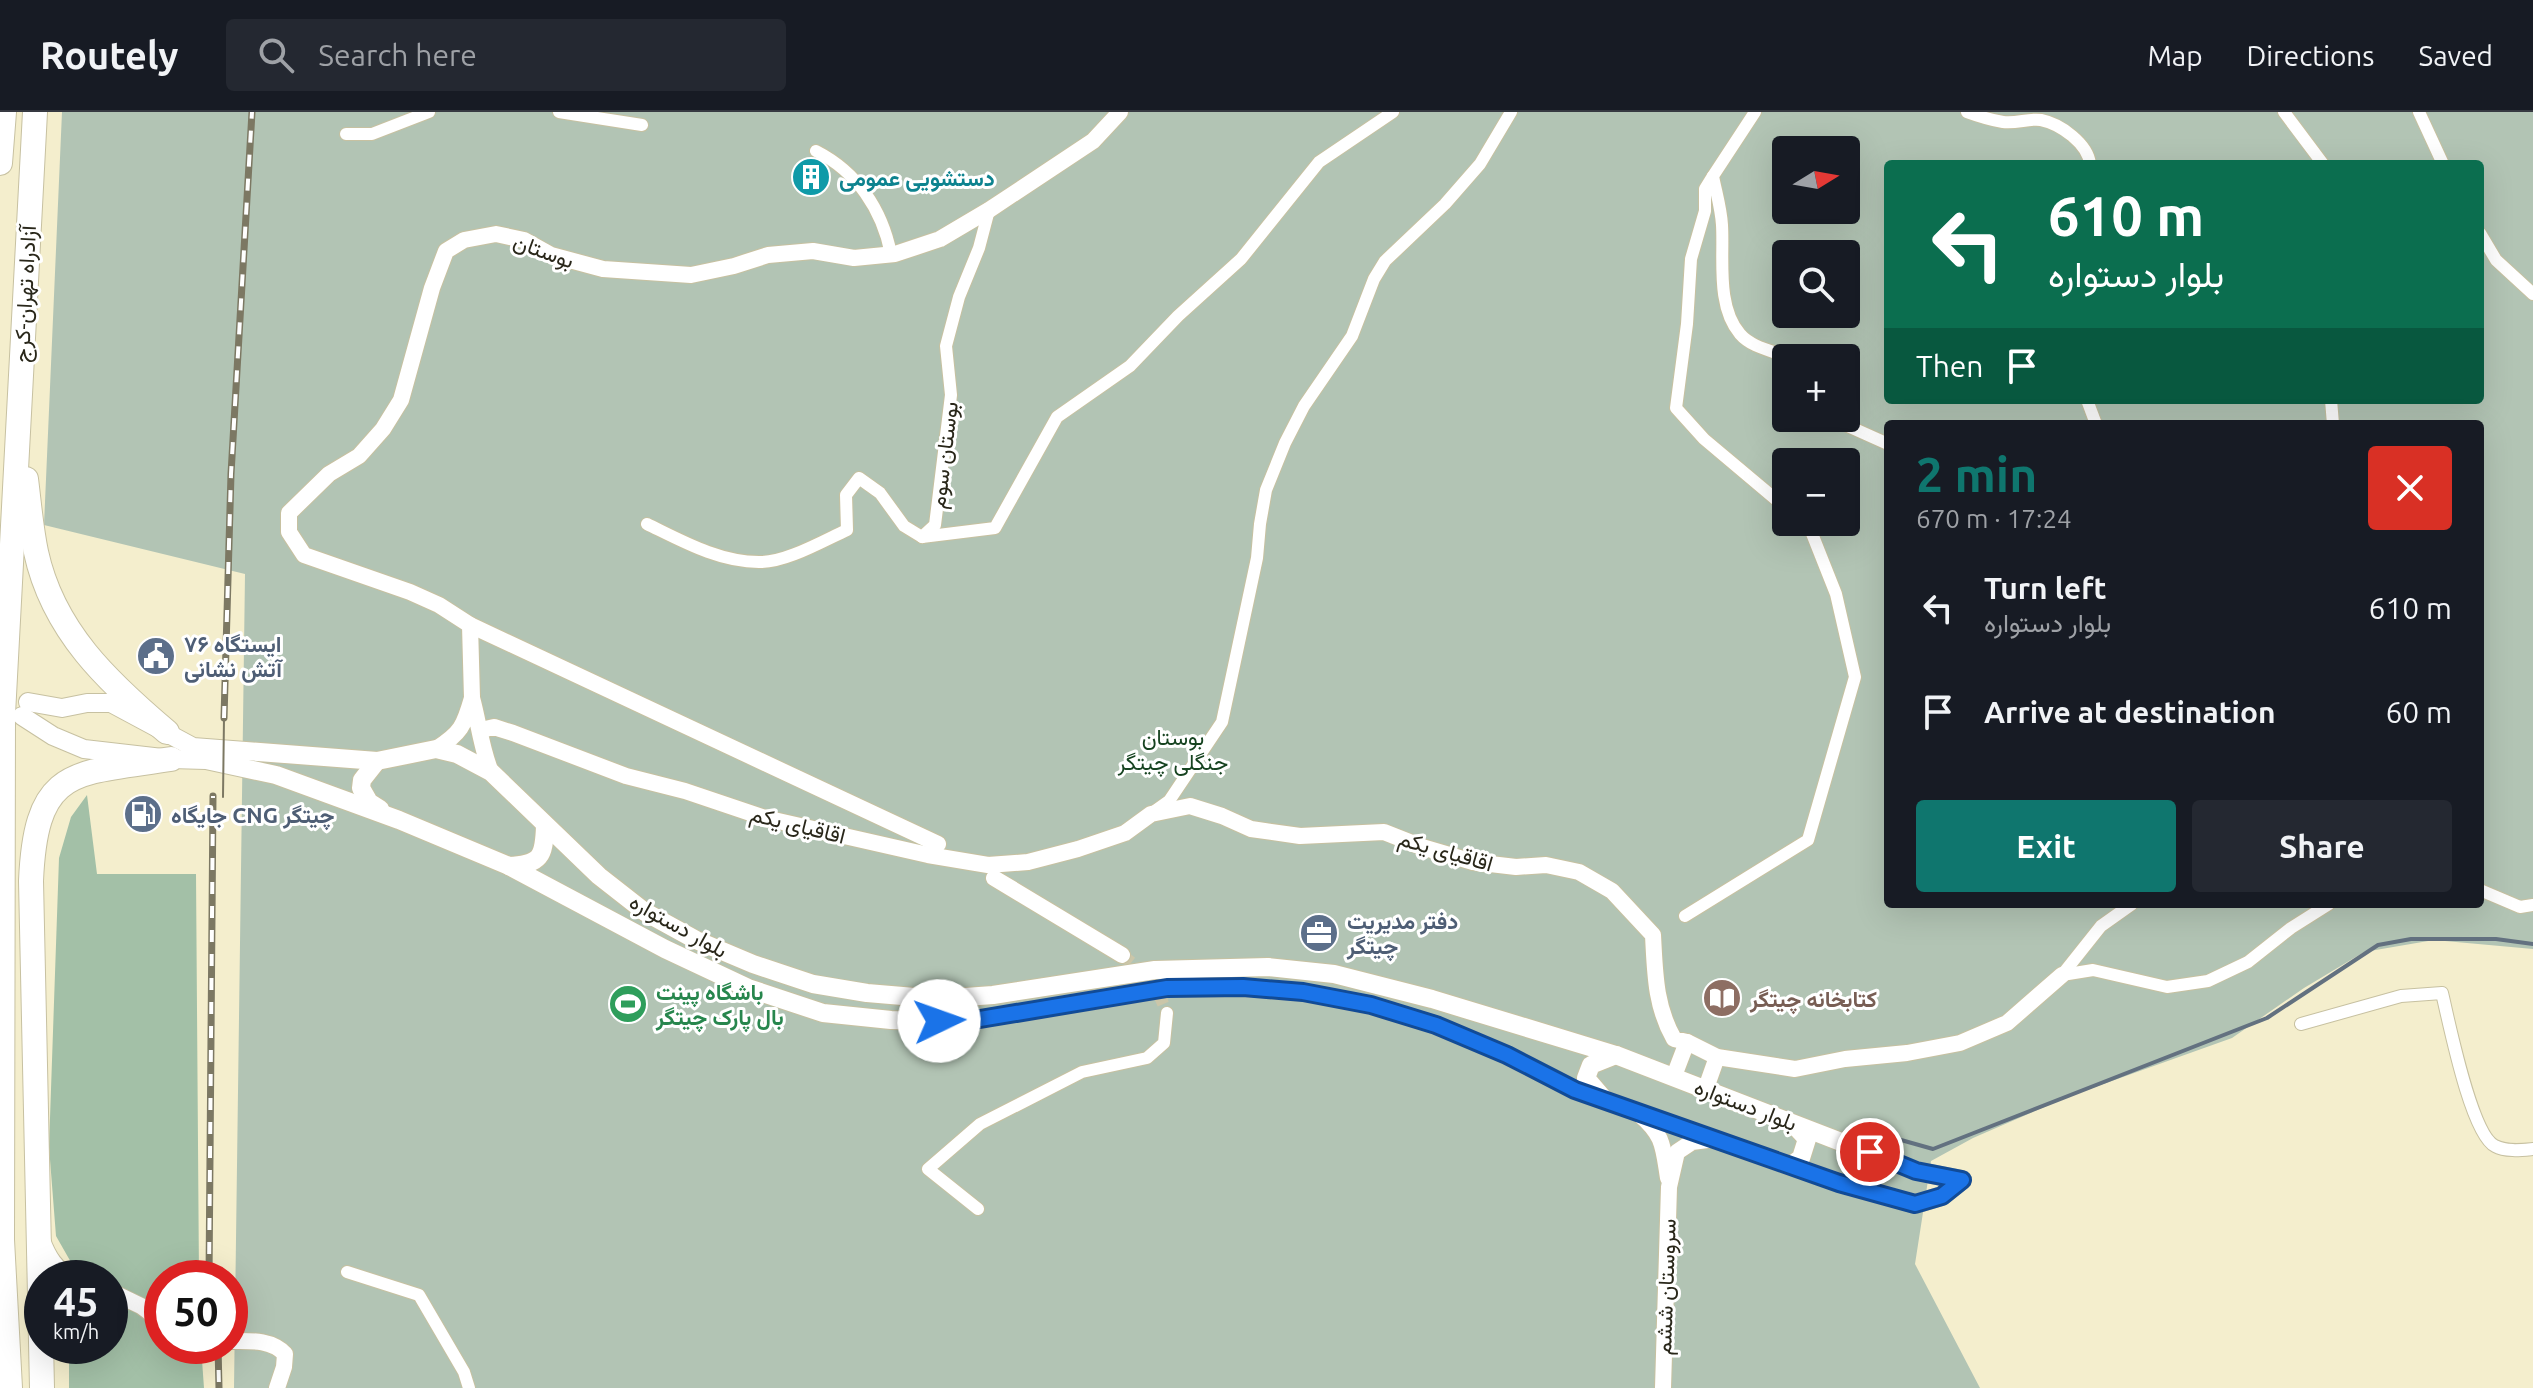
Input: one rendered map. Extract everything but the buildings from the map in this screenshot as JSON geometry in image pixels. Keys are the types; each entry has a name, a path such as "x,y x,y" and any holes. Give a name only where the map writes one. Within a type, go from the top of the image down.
{"highway":[{"path":"0,163 4,112"},
{"name":"آزادراه تهران-کرج","path":"10,1388 2,1240 3,714 35,112"},
{"path":"28,223 24,462 36,552 61,620 77,643 118,691 167,732"},
{"path":"42,1388 31,881 33,840 48,799 56,788 68,780 99,769 171,759"}],"main road":[{"path":"200,753 111,703 25,709 53,736 84,749 171,759 200,753 377,761 436,749"},
{"name":"بلوار دستواره","path":"200,753 276,775 399,820 509,866 665,949 748,988 823,1013 891,1020 962,1022 1167,988 1243,987 1303,992 1371,1005 1436,1025 1507,1055 1575,1090 1839,1183 1915,1204 1942,1196 1962,1180 1916,1171 1616,1055 1432,999 1348,978 1268,967 1155,970 993,995 938,999 867,993 813,984 710,946 645,912 599,876 491,772 457,754 436,749"},
{"path":"377,761 362,780 361,788 369,802 399,820"},
{"path":"509,866 527,865 538,859 544,849 545,826"},
{"path":"1606,1101 1586,1078 1591,1065 1616,1055"},
{"path":"1790,1166 1801,1158 1807,1139 1791,1122"}],"street":[{"path":"346,134 372,134 429,112"},
{"path":"559,112 642,125"},
{"name":"بوستان","path":"470,625 439,605 410,592 304,555 289,532 289,513 329,474 359,456 383,429 401,400 432,288 446,251 464,240 496,234 524,240 551,255 603,269 691,275 768,255 813,251 854,258 891,254 940,239 989,210 1093,141 1120,112"},
{"path":"922,537 995,528 1057,417 1130,366 1178,316 1241,259 1319,162 1393,112"},
{"path":"1151,814 1169,801 1222,722 1257,558 1266,490 1285,443 1304,406 1352,336 1374,279 1385,261 1445,204 1480,164 1511,112"},
{"path":"1755,112 1705,189 1705,211 1691,259 1687,324 1676,408 1704,439 1772,496"},
{"path":"1967,112 2005,122 2039,119 2052,124 2079,142 2089,160"},
{"path":"2284,112 2320,160"},
{"path":"2419,112 2441,160"},
{"path":"816,151 838,162 861,187 881,219 891,254"},
{"path":"1713,176 1722,223 1726,300 1731,319 1740,334 1753,345 1772,352"},
{"name":"بوستان سوم","path":"647,524 690,546 725,557 761,563 790,555 847,530 846,495 859,478 880,493 904,526 922,537 935,525 951,395 946,346 989,210"},
{"path":"2484,240 2496,260 2533,294"},
{"path":"1860,431 1884,442"},
{"path":"1685,916 1808,840 1855,677 1836,594 1813,536"},
{"path":"491,772 481,748 481,730 472,698 470,625 938,844"},
{"path":"436,749 457,736 465,723 472,698"},
{"name":"اقاقیای یکم","path":"481,730 494,727 626,776 685,791 765,818 928,855 988,865 1028,862 1078,849 1125,833 1151,814 1190,806 1251,829 1300,836 1384,832 1473,862 1516,867 1546,865 1579,872 1612,891 1653,935 1656,987 1664,1022 1674,1039 1717,1057 1795,1069 1960,1043 2007,1023 2062,975"},
{"path":"994,878 1122,955"},
{"path":"2484,892 2520,907 2533,905"},
{"path":"2062,975 2112,908"},
{"path":"2101,926 2126,908"},
{"path":"2062,975 2093,970 2167,987 2208,981 2248,962 2323,908"},
{"path":"2301,1024 2401,996 2442,993 2474,1115 2484,1134 2495,1146 2512,1150 2533,1149"},
{"path":"978,1209 928,1169 980,1124 1069,1078 1082,1072 1147,1058 1164,1043 1167,1013"},
{"path":"1674,1076 1687,1042"},
{"path":"1706,1088 1717,1057"},
{"path":"1632,1108 1654,1127 1663,1145 1669,1187"},
{"path":"1669,1187 1677,1152 1692,1142 1716,1139"},
{"name":"سروستان ششم","path":"1663,1388 1669,1187"},
{"path":"39,1230 51,1260"},
{"path":"347,1272 419,1295 464,1372 469,1388"},
{"path":"248,1341 278,1347 285,1354 277,1388"},
{"path":"42,1388 48,1364"}],"green space":[{"name":"بوستان جنگلی چیتگر","path":"62,112 2533,112 2533,949 2434,940 2364,952 2304,988 2232,1038 2067,1097 1973,1138 1931,1161 1915,1264 1980,1388 234,1388 234,1364 248,1364 248,1260 236,1260 245,574 44,525"},
{"path":"87,795 97,874 196,874 199,1260 144,1260 144,1364 202,1364 204,1388 69,1388 69,1364 128,1364 128,1260 70,1260 56,1236 49,1147 59,858 71,817"}],"waterway":[{"path":"1855,1127 1933,1149 2267,1018 2378,945 2411,939 2496,939 2533,944"}],"tunnel":[{"path":"1122,955 1153,980 1167,1013"}],"tram line":[{"path":"223,797 224,718"}],"railway":[{"path":"224,718 231,474 252,112"},
{"path":"209,1260 213,796"},
{"path":"218,1364 219,1388"}],"place":[{"name":"دستشویی عمومی","path":"811,177"},
{"name":"ایستگاه ۷۶ آتش نشانی","path":"156,656"},
{"name":"جایگاه CNG چیتگر","path":"143,814"},
{"name":"دفتر مدیریت چیتگر","path":"1319,933"},
{"name":"کتابخانه چیتگر","path":"1722,998"},
{"name":"باشگاه پینت بال پارک چیتگر","path":"628,1004"}],"route":[{"path":"939,1021 962,1022 1167,988 1243,987 1303,992 1371,1005 1436,1025 1507,1055 1575,1090 1839,1183 1915,1204 1942,1196 1962,1180 1916,1171 1870,1152"}]}
